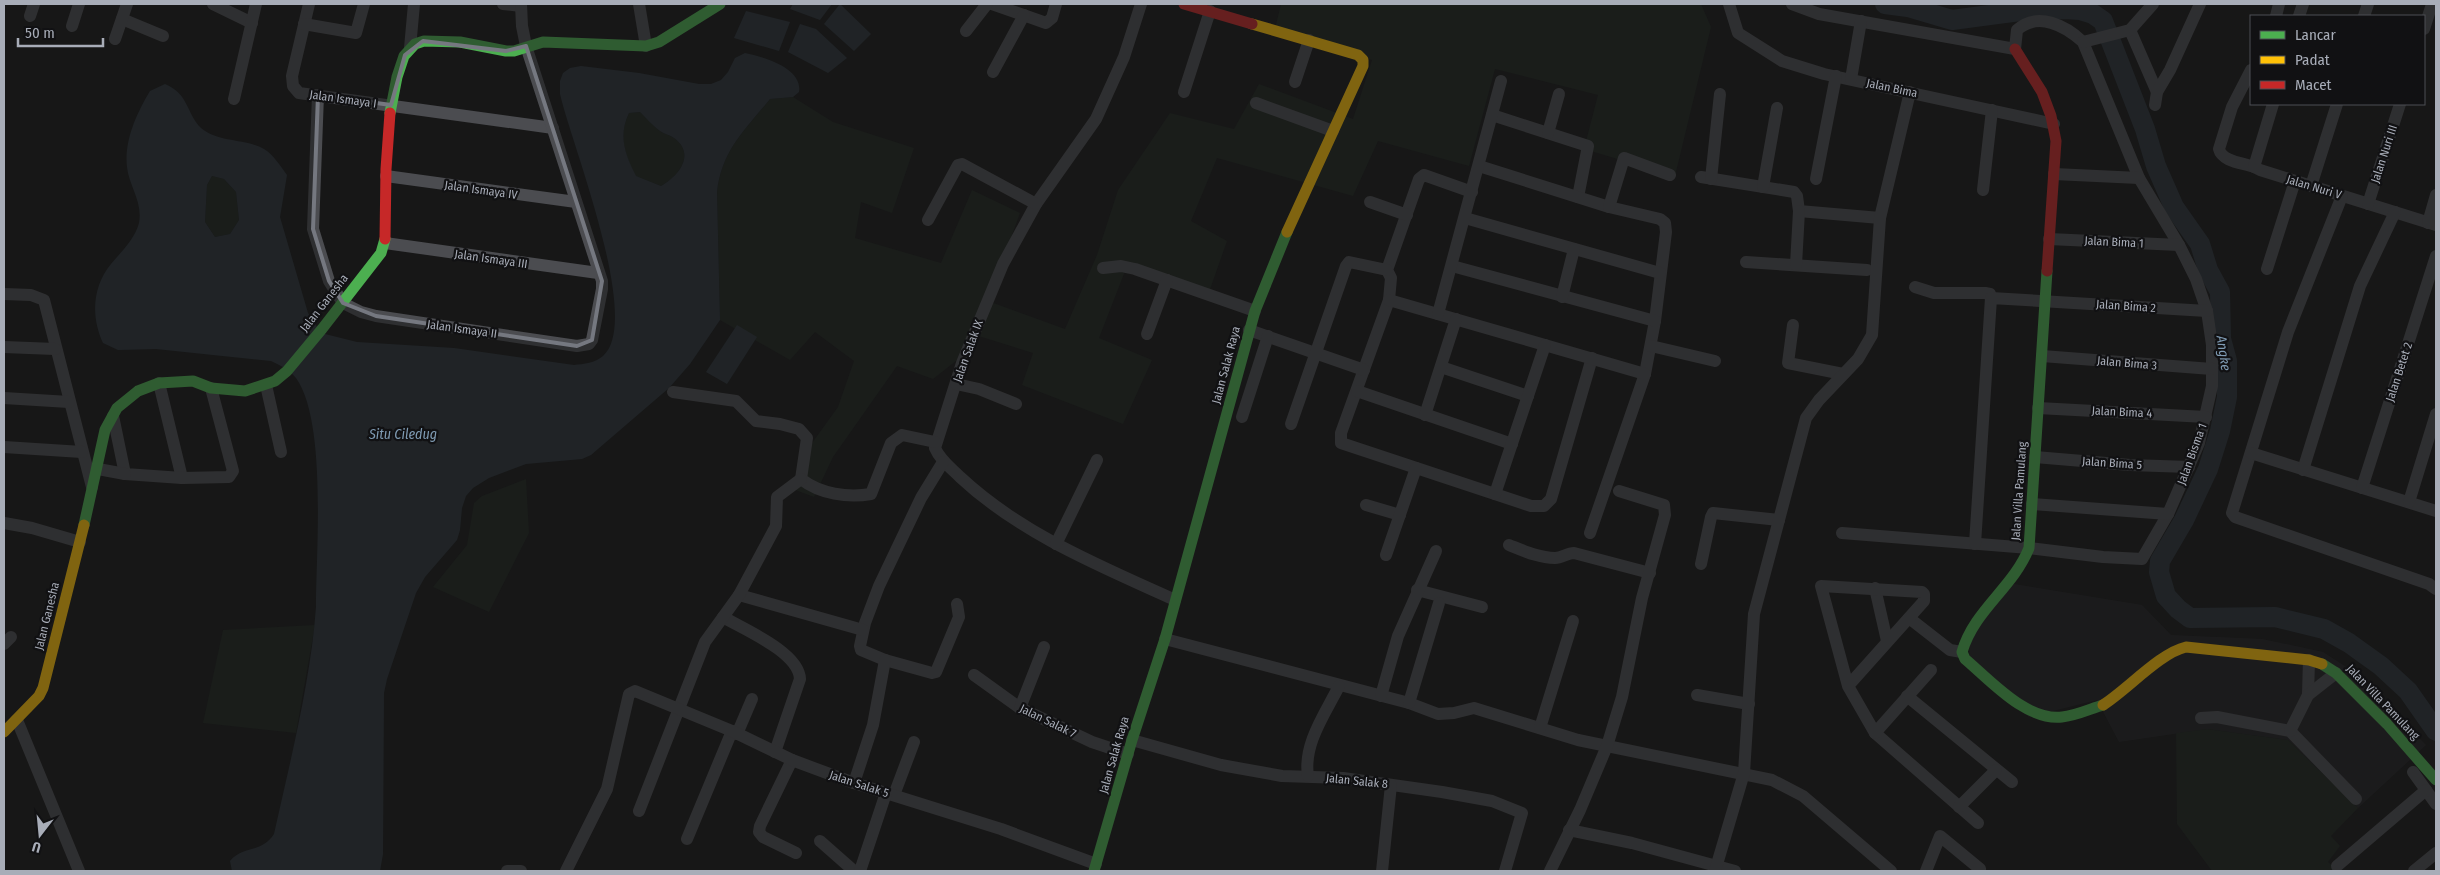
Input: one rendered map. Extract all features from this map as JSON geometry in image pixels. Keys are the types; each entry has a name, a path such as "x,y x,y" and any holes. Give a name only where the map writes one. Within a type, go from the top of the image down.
{"street":[{"path":"30,16 34,4"},
{"path":"72,26 79,4"},
{"path":"115,39 127,4"},
{"path":"213,4 252,23"},
{"path":"234,99 256,4"},
{"name":"Jalan Ismaya I","path":"309,4 292,76 293,86 299,93 553,128"},
{"path":"304,24 356,33 364,4"},
{"path":"410,48 414,4"},
{"path":"503,4 521,5 526,46 598,273"},
{"path":"639,4 646,46"},
{"path":"966,31 986,4"},
{"path":"999,5 1046,23 1049,22 1056,4"},
{"name":"Jalan Salak IX","path":"935,442 1003,264 1036,204 1096,120 1124,57 1142,4"},
{"name":"Jalan Salak Raya","path":"1095,868 1132,740 1165,639 1255,311 1287,231 1363,66 1363,60 1358,55 1184,4"},
{"name":"Jalan Bima","path":"1729,4 1738,33 1782,61 1836,76 2054,124"},
{"path":"1792,4 1819,14 2015,49 2017,30 2023,24 2044,21 2070,30 2088,40 2125,31 2153,4"},
{"path":"2125,31 2156,99 2200,4"},
{"path":"2425,26 2432,4"},
{"path":"410,48 416,43 434,39 506,51 514,51 543,42 646,46 659,42 712,6"},
{"path":"1184,92 1210,11"},
{"path":"994,72 1024,15"},
{"path":"122,19 163,36"},
{"path":"1851,79 1861,22"},
{"path":"1295,82 1309,40"},
{"name":"Jalan Bisma 1","path":"1842,533 2029,548 2139,560 2144,556 2168,514 2199,443 2206,417 2212,370 2212,345 2207,311 2196,278 2179,245 2139,178 2088,40"},
{"name":"Jalan Ganesha","path":"4,732 39,696 43,688 98,469 105,430 113,416 128,397 159,383 193,381 211,388 245,391 266,385 281,376 343,303 381,253 384,243 391,106 398,70 404,54 410,48"},
{"name":"Jalan Villa Pamulang","path":"2015,49 2029,66 2049,108 2054,124 2056,141 2029,548 2024,564 2016,577 1969,630 1962,652 1973,667 2024,709 2048,717 2063,717 2103,706 2122,693 2173,650 2186,647 2309,660 2324,664 2336,673 2387,724 2436,780"},
{"name":"Jalan Nuri V","path":"2250,72 2232,107 2219,149 2221,155 2295,181 2432,224"},
{"path":"1816,179 1836,76"},
{"path":"1438,314 1501,81"},
{"path":"1715,868 1744,773 1752,622 1806,418 1819,400 1858,359 1872,335 1880,218 1910,92"},
{"path":"1548,133 1559,94"},
{"path":"1720,94 1706,178 1796,194 1798,211 1796,265"},
{"path":"318,95 313,229 329,281 343,303"},
{"path":"1256,103 1333,131"},
{"path":"2254,167 2273,105"},
{"path":"2311,186 2337,105"},
{"name":"Jalan Nuri III","path":"2368,204 2400,105"},
{"path":"1763,187 1777,108"},
{"path":"1982,190 1992,110"},
{"path":"1492,114 1588,146 1578,197"},
{"path":"1610,207 1624,158 1670,175"},
{"path":"928,220 958,165 962,164 1036,204"},
{"path":"1479,166 1610,207 1663,220 1666,232 1656,321 1645,374 1590,533"},
{"path":"2054,174 2139,178"},
{"path":"1472,192 1424,175 1419,179 1387,270 1391,278 1389,300 1341,432 1341,443 1531,506 1544,506 1549,502 1592,358"},
{"name":"Jalan Ismaya IV","path":"386,176 576,202"},
{"path":"2267,269 2295,181"},
{"path":"2432,224 2436,195"},
{"path":"2342,196 2288,332 2252,453 2232,511 2234,516 2420,580 2436,589"},
{"path":"1370,202 1406,215"},
{"path":"1798,211 1880,218"},
{"path":"2303,470 2360,286 2395,212"},
{"path":"1465,218 1660,273"},
{"name":"Jalan Bima 1","path":"2050,238 2179,245"},
{"name":"Jalan Ismaya III","path":"384,243 598,273"},
{"path":"1562,297 1574,249"},
{"name":"Jalan Betet 2","path":"2362,488 2436,256"},
{"path":"1291,424 1349,262 1387,270"},
{"path":"1746,262 1867,270"},
{"path":"1103,268 1121,266 1255,311"},
{"path":"1452,266 1656,321"},
{"name":"Jalan Ismaya II","path":"343,303 361,312 376,316 584,346 592,340 602,289 598,273"},
{"path":"1147,334 1167,280"},
{"name":"Jalan Bima 2","path":"1915,287 1934,293 1985,293 1990,294 1991,298 2207,311"},
{"path":"4,294 31,295 44,300 55,349 92,487"},
{"path":"1975,544 1991,298"},
{"path":"1389,300 1645,374"},
{"path":"1425,415 1456,319"},
{"path":"1793,325 1788,364 1843,374"},
{"path":"1250,330 1364,370"},
{"path":"1242,417 1268,336"},
{"path":"1496,494 1545,345"},
{"path":"1651,346 1716,361"},
{"path":"4,347 55,349"},
{"name":"Jalan Bima 3","path":"2042,356 2212,370"},
{"path":"1441,367 1528,396"},
{"path":"159,383 182,478"},
{"path":"956,384 978,389 1016,404"},
{"path":"266,385 281,452"},
{"path":"98,469 125,474 182,478 229,477 233,471 211,388"},
{"path":"1357,391 1512,444"},
{"path":"640,811 677,709 705,642 739,595 776,526 777,498 801,479 807,438 799,429 756,421 736,401 673,392"},
{"path":"4,398 69,402"},
{"name":"Jalan Bima 4","path":"2038,408 2206,417"},
{"path":"2409,502 2436,414"},
{"path":"113,416 125,474"},
{"path":"801,479 810,486 853,497 871,494 891,443 902,435 935,442 937,454 944,462 996,509 1088,561 1176,600"},
{"path":"4,447 82,452"},
{"path":"2252,453 2436,511"},
{"name":"Jalan Bima 5","path":"2035,458 2189,467"},
{"path":"1056,544 1097,460"},
{"path":"944,462 921,498 879,586 863,630 861,650 885,660 932,673 936,672 959,617 957,604"},
{"path":"1386,555 1416,468"},
{"path":"1550,871 1580,810 1607,746 1622,697 1642,598 1666,510 1664,505 1619,491"},
{"path":"2032,504 2168,514"},
{"path":"1366,505 1400,515"},
{"path":"1701,564 1713,513 1778,520"},
{"path":"4,523 32,528 80,542"},
{"path":"1509,546 1548,558 1558,558 1568,553 1574,553 1650,573"},
{"path":"1381,696 1398,636 1436,551"},
{"path":"1848,686 1924,602 1924,594 1922,592 1821,586 1848,686 1875,733 1978,823"},
{"path":"1875,588 1887,641"},
{"path":"1417,590 1482,607"},
{"path":"739,595 863,630"},
{"path":"1409,703 1439,603"},
{"path":"722,617 787,654 800,673 800,679 775,752"},
{"path":"1909,618 1950,650 1962,652"},
{"path":"1540,728 1573,621"},
{"path":"1165,639 1409,703 1438,714 1454,713 1474,708 1607,746 1772,780 1804,796 1891,871"},
{"path":"1020,708 1044,647"},
{"path":"854,783 873,725 885,660"},
{"path":"2290,731 2308,695 2309,660"},
{"path":"1875,733 1931,670"},
{"path":"2308,695 2336,673"},
{"name":"Jalan Salak 7","path":"974,675 1020,708 1092,742 1128,754"},
{"path":"1308,776 1307,753 1311,741 1339,686"},
{"name":"Jalan Salak 5","path":"566,871 607,789 629,694 635,691 792,760 854,783 1001,829 1095,868"},
{"path":"1697,695 1749,704"},
{"path":"1906,696 2012,782"},
{"path":"686,839 734,733 752,699"},
{"path":"2200,718 2234,719 2290,731 2356,799"},
{"path":"17,720 79,871"},
{"name":"Jalan Salak 8","path":"1132,740 1220,765 1282,776 1308,776 1391,785 1492,801 1521,812 1505,871"},
{"path":"860,871 890,794 914,742"},
{"path":"792,760 760,826 759,832 763,837 796,853"},
{"path":"1960,807 1996,770"},
{"path":"2413,772 2436,804"},
{"path":"1382,871 1391,785"},
{"path":"2337,866 2426,790"},
{"path":"1569,830 1632,843 1715,868 1735,871"},
{"path":"1926,871 1940,836 1980,869 1979,871"},
{"path":"820,841 854,871"},
{"path":"2414,871 2436,853"},
{"path":"507,871 521,871"}],"highlighted area":[{"path":"423,41 506,51 526,46 602,281 592,340 577,346 376,316 343,303 329,281 313,229 318,95 391,105 405,55"}],"shaded area":[{"path":"1281,4 1701,4 1711,27 1675,176 1584,149 1598,95 1495,69 1469,166 1378,141 1353,196 1217,158 1191,221 1227,241 1208,295 1127,266 1099,338 1152,360 1123,424 1022,385 1033,353 969,333 961,357 933,379 897,366 833,457 814,497 790,488 807,450 838,407 854,361 815,332 790,360 720,320 717,192 720,177 729,153 743,131 770,99 793,97 833,122 914,148 892,213 861,202 855,238 941,263 972,190 1020,213 988,301 1065,329 1097,255 1118,190 1170,113 1234,129 1259,84 1353,119 1372,60 1275,29"},
{"path":"640,112 660,131 674,138 684,151 684,158 679,171 661,186 635,176 628,160 623,137 626,121 629,113"},
{"path":"212,176 224,179 236,192 239,220 230,234 215,237 205,222 207,185"},
{"path":"526,479 529,533 489,612 433,587 467,545 474,503 482,496"},
{"path":"2014,584 2142,605 2171,635 2262,639 2323,652 2354,672 2426,745 2358,808 2288,740 2207,729 2119,742 2097,700 2029,717 1970,667 1969,633"},
{"path":"315,625 296,733 203,723 223,630"},
{"path":"2207,729 2288,740 2358,808 2331,836 2340,846 2328,862 2338,871 2212,871 2177,824 2176,733"}],"water":[{"path":"793,4 832,4 820,20 790,9"},
{"path":"840,4 871,34 854,51 824,24"},
{"path":"746,11 790,22 779,51 734,38"},
{"path":"800,24 816,29 847,58 828,73 788,52"},
{"name":"Situ Ciledug","path":"745,53 762,57 781,65 795,76 799,84 799,92 793,97 770,99 743,131 724,164 717,192 720,320 690,364 669,388 591,455 582,459 526,464 489,478 473,488 466,496 462,508 457,540 425,577 416,593 387,679 384,693 383,854 380,871 232,871 230,861 235,856 258,847 269,840 274,834 299,721 310,663 316,607 318,488 316,455 306,398 296,378 291,372 281,366 271,361 156,349 118,350 103,343 95,313 95,302 100,282 105,273 131,240 139,223 139,208 128,174 127,157 132,127 150,91 165,84 173,88 183,98 192,116 201,128 216,136 248,143 264,149 274,157 287,175 280,217 308,313 321,333 357,342 454,348 574,365 593,362 603,356 613,337 615,307 610,271 601,230 560,94 560,81 563,73 570,68 581,66 639,73 699,84 711,84 721,80 728,72 735,58","holes":["640,112 657,129 674,138 684,151 684,158 679,171 661,186 636,176 624,145 624,129 629,113","212,176 224,179 236,192 239,220 230,234 215,237 205,222 207,185"]},
{"path":"737,325 757,337 727,384 706,372"}],"waterway":[{"name":"Angke","path":"1885,4 1908,7 1952,20 2020,11 2065,9 2080,10 2093,14 2103,21 2145,129 2156,166 2174,207 2200,244 2208,270 2220,292 2221,339 2227,361 2227,397 2220,431 2208,469 2184,520 2160,561 2159,572 2166,596 2190,618 2275,617 2324,629 2349,643 2381,666 2408,691 2436,731"}],"traffic: fast":[{"path":"390,113 397,77 404,56 415,44 424,41 460,42 506,51 514,51 543,42 646,46 659,42 720,4"},
{"path":"1094,871 1132,740 1165,639 1255,311 1287,232"},
{"path":"84,525 105,430 117,408 138,391 159,383 193,381 211,388 245,391 275,381 287,371 322,329 381,253 385,239"},
{"path":"2047,271 2029,548 2013,575 1975,624 1962,652 1965,659 1998,688 2010,698 2035,713 2049,717 2062,717 2103,705"},
{"path":"2322,664 2336,673 2387,724 2436,780"}],"traffic: slow":[{"path":"1252,24 1358,55 1363,60 1363,66 1287,232"},
{"path":"4,732 39,696 43,688 84,525"},
{"path":"2103,705 2166,656 2186,647 2309,660 2322,664"}],"traffic: jam":[{"path":"1184,4 1252,24"},
{"path":"2015,49 2042,92 2051,116 2056,141 2047,271"},
{"path":"385,239 386,169 390,113"}]}
